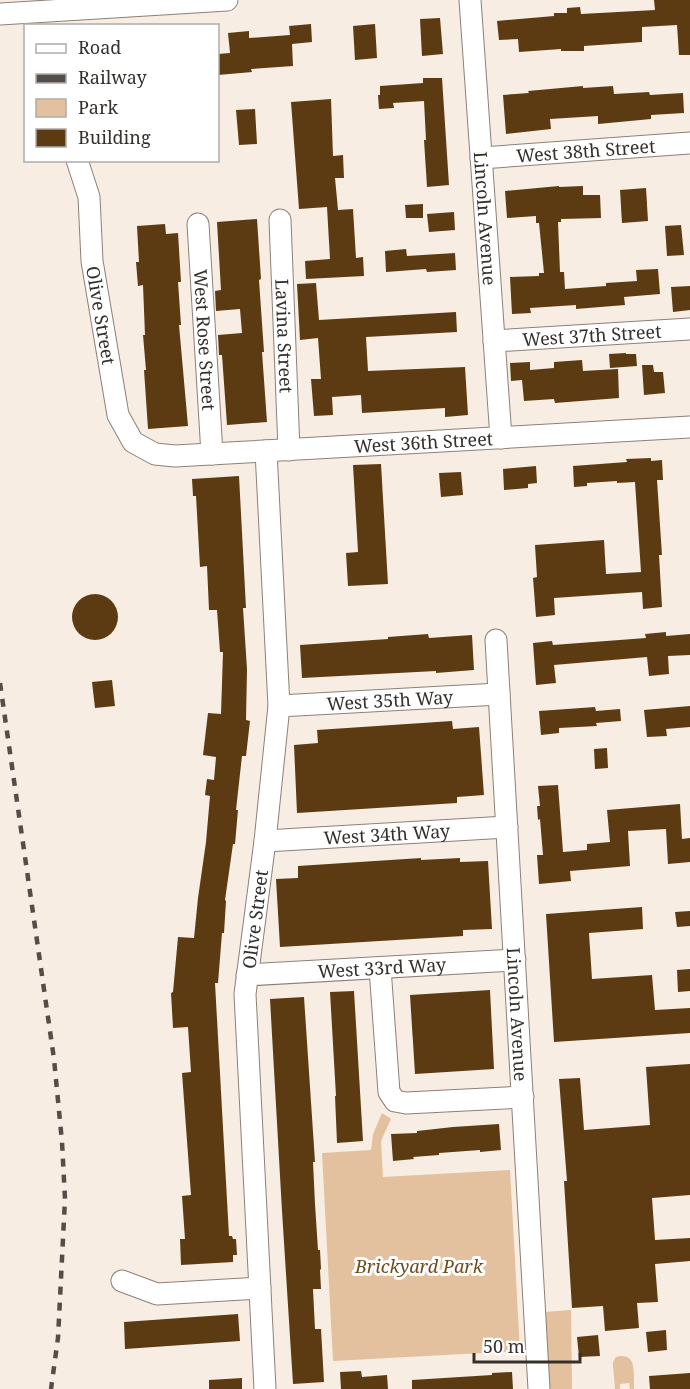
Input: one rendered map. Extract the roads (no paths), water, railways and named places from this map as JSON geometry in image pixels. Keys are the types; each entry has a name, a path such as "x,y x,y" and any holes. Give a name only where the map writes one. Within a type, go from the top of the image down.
{"street":[{"path":"0,14 227,0"},
{"name":"Lincoln Avenue","path":"470,0 501,438"},
{"name":"West 38th Street","path":"481,158 690,143"},
{"name":"Olive Street","path":"78,162 89,197 92,261 118,415 133,442 155,454"},
{"name":"Lavina Street","path":"280,220 289,450"},
{"name":"West Rose Street","path":"198,224 213,454"},
{"name":"West 37th Street","path":"494,341 690,329"},
{"name":"West 36th Street","path":"155,454 175,456 690,427"},
{"name":"Olive Street","path":"265,1389 245,994 265,841 279,706 266,451"},
{"name":"Lincoln Avenue","path":"496,640 539,1389"},
{"name":"West 35th Way","path":"279,706 499,694"},
{"name":"West 34th Way","path":"265,841 507,827"},
{"name":"West 33rd Way","path":"247,975 515,960"},
{"path":"380,968 389,1092 395,1101 406,1103 523,1096"},
{"path":"122,1281 157,1294 260,1288"}],"railway":[{"path":"0,683 54,1059 62,1142 65,1199 58,1338 51,1389"}],"park label":[{"name":"Brickyard Park","path":"419,1266"}]}
